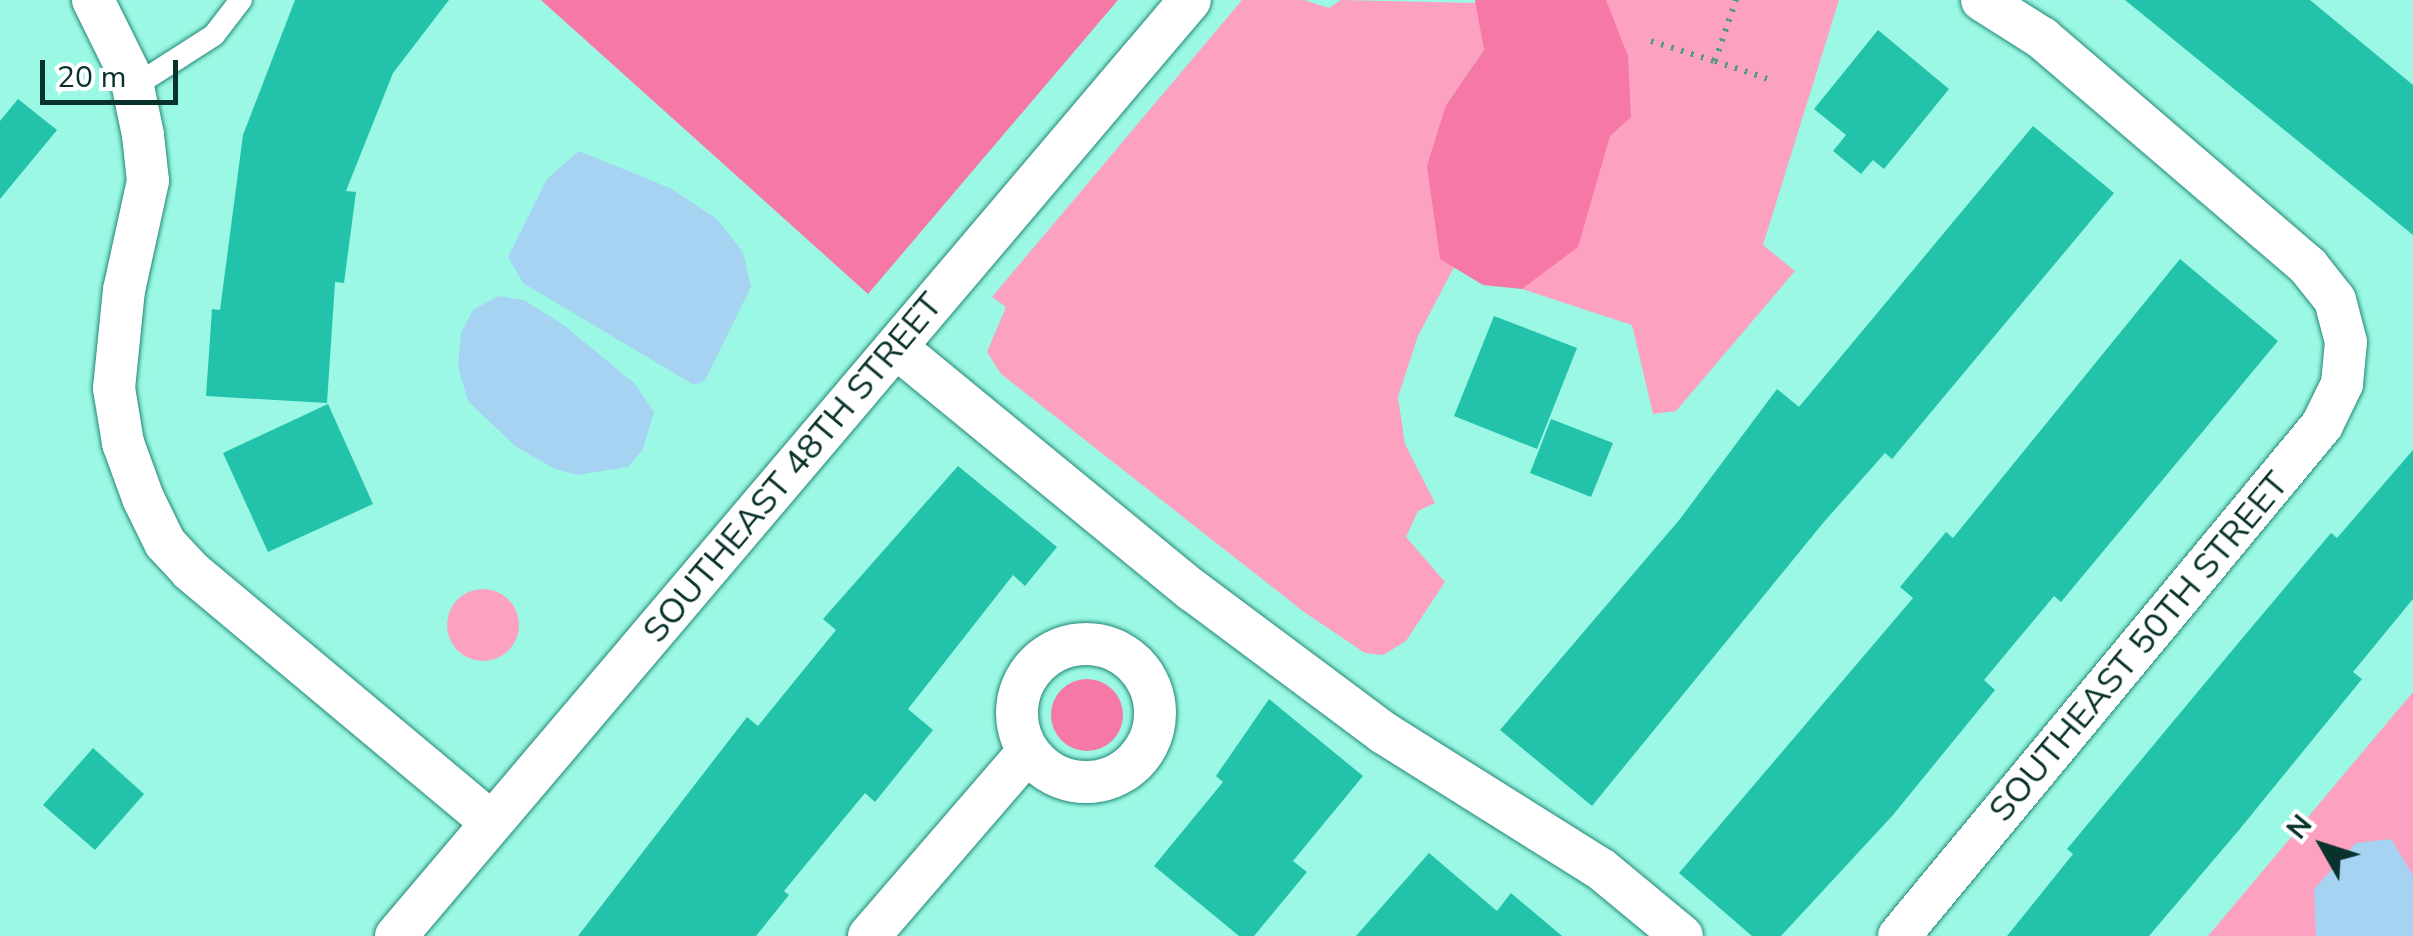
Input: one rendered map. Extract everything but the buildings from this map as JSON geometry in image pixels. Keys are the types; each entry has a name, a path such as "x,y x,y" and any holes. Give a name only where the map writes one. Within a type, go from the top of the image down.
{"street":[{"name":"SOUTHEAST 48TH STREET","path":"396,936 1190,0"},
{"name":"SOUTHEAST 50TH STREET","path":"1899,936 2322,425 2342,384 2346,342 2335,300 2308,266 2042,38 1982,0"},
{"path":"102,14 134,87 148,181 122,306 114,388 143,498 166,543 190,570 491,822"},
{"path":"897,348 1192,590 1428,763 1601,869 1682,936"},
{"path":"868,936 1028,752"}],"lane":[{"path":"134,87 214,35 241,0"}],"path":[{"path":"1715,61 1736,0"},
{"path":"1651,41 1768,79"}],"shaded area":[{"path":"541,0 1118,0 868,294"},
{"path":"1242,0 1304,0 1329,8 1341,0 1477,3 1484,50 1446,105 1440,258 1454,267 1418,336 1398,397 1405,444 1435,503 1418,511 1406,537 1445,582 1406,641 1383,655 1365,653 1304,612 1001,374 987,352 1006,307 992,297"},
{"path":"1475,0 1606,0 1628,56 1631,117 1610,136 1578,247 1522,289 1483,285 1440,259 1427,166 1446,105 1484,50"},
{"path":"1600,0 1839,0 1763,245 1795,271 1676,411 1653,414 1632,325 1522,289 1607,6"},
{"path":"483,589 497,591 509,599 517,611 517,639 509,651 497,659 483,661 469,659 457,651 449,639 447,625 449,611 457,599 469,591"},
{"path":"1087,679 1113,689 1123,715 1113,741 1087,751 1061,741 1051,715 1061,689"},
{"path":"2413,692 2413,936 2208,936"}],"water":[{"path":"579,151 672,189 717,219 743,252 751,287 705,380 694,385 523,283 508,257 547,179"},
{"path":"498,296 524,300 565,326 635,384 654,412 643,449 628,467 577,475 553,468 515,446 468,401 458,367 461,333 473,310"},
{"path":"2391,839 2413,875 2413,936 2316,936 2314,889 2356,843"}]}
